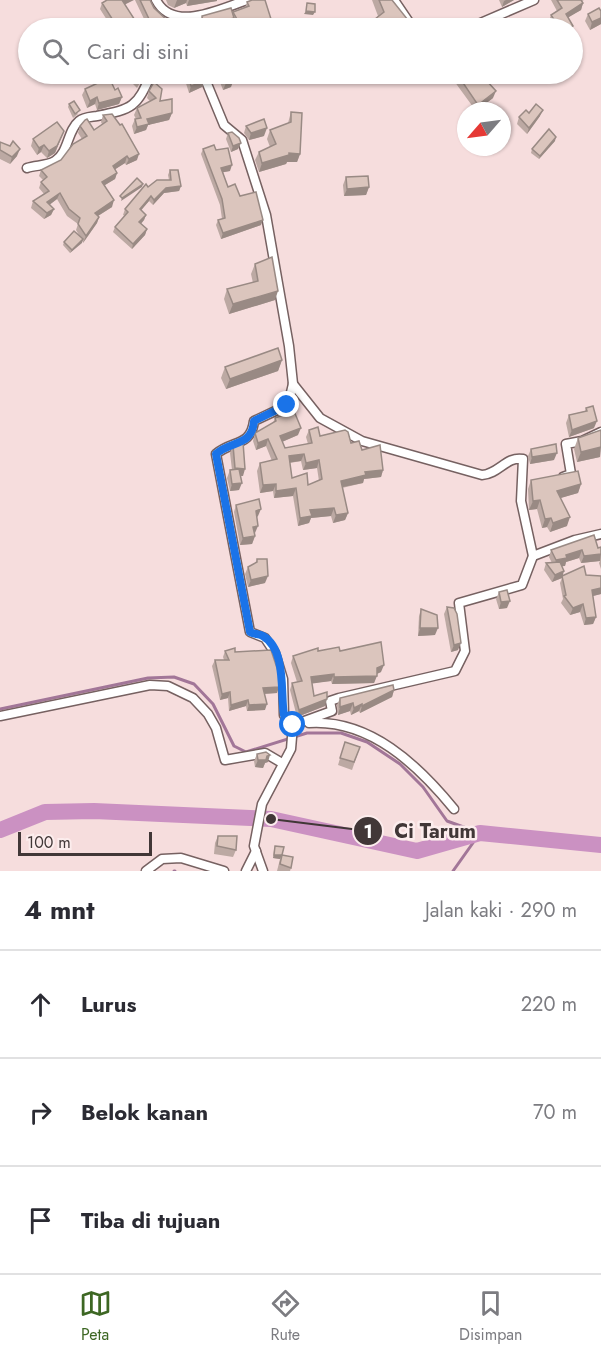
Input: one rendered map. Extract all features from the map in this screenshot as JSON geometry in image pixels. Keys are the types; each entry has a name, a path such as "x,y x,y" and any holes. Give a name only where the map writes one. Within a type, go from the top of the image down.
{"street":[{"path":"156,0 166,13 177,18 191,17 247,0"},
{"path":"394,0 406,18"},
{"path":"492,18 534,0"},
{"path":"27,168 58,159 79,122 118,112 134,105 140,100 147,84"},
{"path":"207,84 223,124 240,136 257,181 266,215 293,384 287,406 259,417 254,421 254,430 250,436 216,454 250,632 265,638 275,653 283,679 284,715 295,726 328,724 351,729 374,738 391,747 429,778 454,808"},
{"path":"293,384 320,418 362,441 482,475 494,473 510,460 522,459 521,501 533,556 522,585 459,603 457,607 465,651 455,671 330,701 332,711 295,726"},
{"path":"553,478 572,474 566,444 582,441 601,432"},
{"path":"521,484 533,482"},
{"path":"533,556 575,540 601,534"},
{"path":"0,716 159,684 185,693 202,707 216,728 223,756 265,753 282,763"},
{"path":"263,870 256,851 255,838 262,804 292,747 295,726"},
{"path":"246,871 256,851"},
{"path":"146,871 162,859 181,858 224,871"}],"building":[{"path":"107,0 122,0 134,18 112,18 102,3"},
{"path":"140,0 150,0 154,8 165,18 149,18"},
{"path":"265,0 271,18 236,18 233,12 249,6 247,2"},
{"path":"379,0 392,0 406,18 376,18 384,12"},
{"path":"557,0 581,0 583,3 566,14 568,18 553,18 551,15 562,8"},
{"path":"307,3 315,4 315,12 306,11"},
{"path":"231,8 234,18 202,18 202,16"},
{"path":"599,8 601,18 592,22 588,14"},
{"path":"96,84 112,84 115,90 118,88 122,97 99,103 97,97 90,101 85,89"},
{"path":"153,84 162,89 160,101 172,99 172,113 147,119 149,124 137,127 135,119 141,118 137,108 156,98 149,91"},
{"path":"464,84 490,84 496,91 482,102 476,102"},
{"path":"74,101 80,110 75,114 69,104"},
{"path":"536,104 543,110 529,128 519,117 526,110 529,113"},
{"path":"291,112 302,113 300,154 289,153 289,155 262,163 259,152 276,144 270,130 291,122"},
{"path":"112,114 120,125 122,124 139,154 129,159 127,156 113,166 117,173 102,182 114,200 95,213 99,217 86,236 78,224 80,218 69,209 60,193 47,202 54,209 47,213 33,201 49,191 41,182 47,177 41,170 61,160 73,144 87,136 80,126 85,120 87,119 94,130 107,121 103,115"},
{"path":"264,119 267,128 251,133 246,126"},
{"path":"57,122 64,131 57,146 49,151 44,145 39,148 33,139"},
{"path":"549,129 556,137 540,156 532,149"},
{"path":"232,132 241,143 233,146 228,133"},
{"path":"13,141 20,149 12,157 0,150 0,142 10,146"},
{"path":"214,145 216,150 228,148 232,165 221,168 228,187 235,184 240,196 256,192 263,220 223,233 218,220 225,218 222,199 203,149"},
{"path":"170,170 178,170 181,186 166,188 154,200 151,196 140,209 146,215 139,222 147,229 133,244 115,227 128,212 125,209 146,184 148,187 157,180 171,180"},
{"path":"368,176 369,187 347,189 346,177"},
{"path":"137,178 143,184 122,198 120,196"},
{"path":"74,231 83,239 72,250 64,242"},
{"path":"272,257 278,291 233,304 227,289 258,281 255,264"},
{"path":"278,348 282,360 230,379 225,367"},
{"path":"593,406 597,421 572,430 569,415 587,411 586,408"},
{"path":"294,411 301,428 280,436 285,448 312,443 309,430 318,427 320,436 345,430 348,432 351,443 359,441 362,450 380,445 383,470 365,472 366,475 341,481 348,513 336,515 334,508 310,510 312,516 300,518 296,488 276,491 276,484 263,485 260,463 277,459 268,439 258,443 255,433 276,421 275,418","holes":["304,454 306,463 319,460 322,479 308,485 307,473 292,478 289,456"]},
{"path":"601,430 601,447 581,452 578,438"},
{"path":"243,442 245,469 235,468 233,445"},
{"path":"556,444 557,453 532,457 531,449"},
{"path":"239,469 242,483 232,484 230,470"},
{"path":"578,471 581,484 557,491 570,517 553,523 551,518 545,519 540,500 533,501 531,480"},
{"path":"259,499 261,509 256,511 258,526 253,527 255,536 243,538 236,505"},
{"path":"594,535 598,548 601,547 601,554 584,556 582,550 566,555 567,558 556,560 551,550"},
{"path":"257,559 267,559 268,576 251,580 248,567 257,562"},
{"path":"560,562 564,571 555,575 546,563"},
{"path":"584,566 586,575 601,576 601,588 592,590 596,617 586,618 583,604 573,608 564,596 566,595 562,576"},
{"path":"507,590 510,601 501,602 499,592"},
{"path":"447,607 454,608 457,614 461,643 454,645"},
{"path":"421,609 437,615 438,628 420,628"},
{"path":"381,642 384,665 377,668 377,676 334,677 334,674 311,677 314,696 327,692 327,699 299,710 292,683 302,681 293,656 318,648 318,651 339,647 340,651"},
{"path":"235,648 235,652 271,650 279,674 279,687 263,688 267,704 249,705 248,700 231,705 230,692 222,694 215,660 229,660 225,651"},
{"path":"393,685 394,690 362,706 362,704 354,708 353,703 340,707 340,698"},
{"path":"345,742 360,747 354,762 340,758"},
{"path":"266,752 270,755 266,760 258,760 257,754"},
{"path":"218,836 237,836 236,850 217,846"},
{"path":"275,846 284,847 282,855 274,855"},
{"path":"282,855 293,857 291,868 280,864"}],"waterway":[{"path":"0,709 148,678 174,677 194,684 213,704 234,746 246,752 307,733 341,733 367,742 400,764 423,787 447,821 480,833 453,871"},
{"path":"0,830 45,812 94,811 271,819 417,851 480,833 601,845"}],"place":[{"name":"Ci Tarum","path":"271,819"}],"route":[{"path":"287,405 259,417 253,423 254,430 250,436 216,454 250,632 268,640 275,653 283,679 284,715 293,725"}]}
